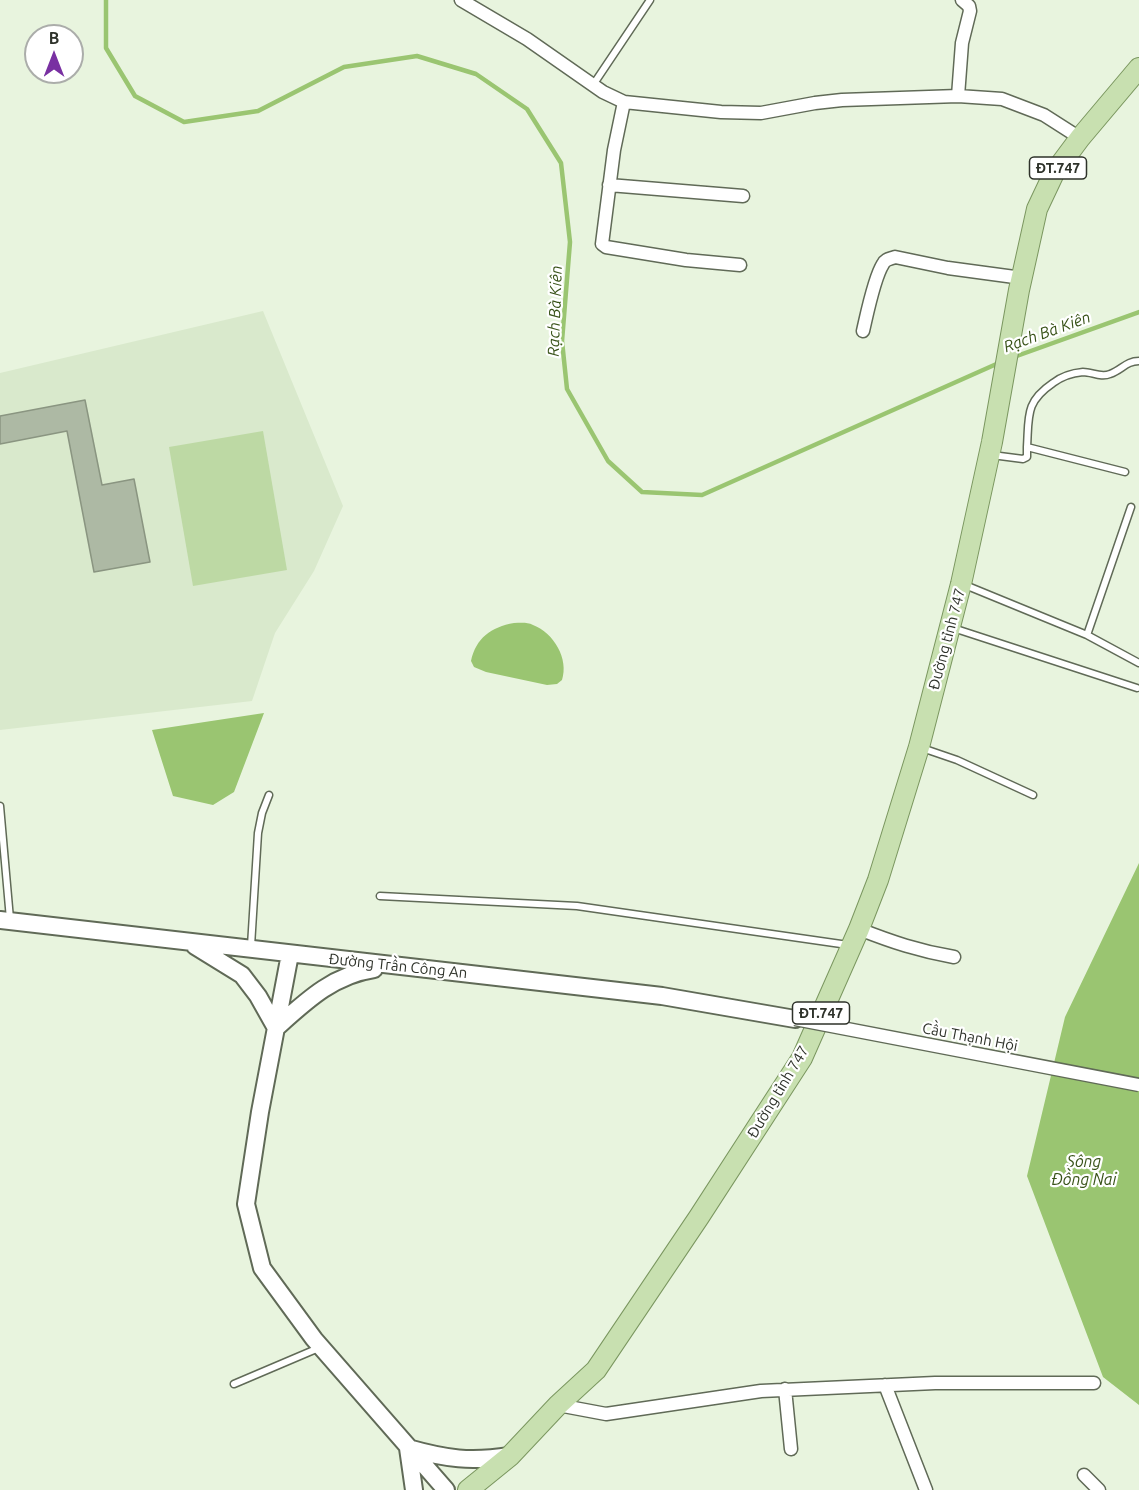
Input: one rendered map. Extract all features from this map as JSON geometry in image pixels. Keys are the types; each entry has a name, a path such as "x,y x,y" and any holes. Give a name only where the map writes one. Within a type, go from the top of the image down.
{"main road":[{"name":"ĐT.747","path":"990,448 1037,209 1054,173 1080,138 1139,68"},
{"name":"Đường tỉnh 747","path":"468,1490 510,1455 558,1405 596,1370 699,1217 801,1058 856,937 878,880 919,747 961,584 990,448"}],"street":[{"path":"462,0 527,39 603,92 624,102 721,112 761,113 824,102 958,96 1002,99 1044,115 1080,138"},
{"path":"958,96 962,43 970,11 969,6 962,0"},
{"path":"624,102 609,185 602,244 606,247 686,260 740,265"},
{"path":"609,185 743,196"},
{"path":"863,332 874,288 883,264 895,257 1021,284"},
{"name":"Đường Trần Công An","path":"5,920 662,996 795,1019"},
{"path":"856,937 954,957"},
{"path":"189,942 242,975 258,996 276,1028"},
{"path":"290,954 260,1112 246,1204 262,1268 321,1347 446,1490"},
{"path":"276,1028 306,1000 335,980 359,971 395,966"},
{"name":"Cầu Thạnh Hội","path":"795,1019 1139,1085"},
{"path":"558,1405 606,1414 785,1389 885,1385 1094,1383"},
{"path":"885,1385 926,1490"},
{"path":"785,1389 791,1449"},
{"path":"408,1448 459,1460 483,1460 510,1455"},
{"path":"408,1448 414,1490"},
{"path":"1084,1474 1099,1490"}],"lane":[{"path":"593,85 650,0"},
{"path":"990,448 1023,459 1027,457 1029,416 1033,402 1040,392 1056,380 1072,373 1111,374 1124,364 1139,362"},
{"path":"1027,447 1125,472"},
{"path":"1087,635 1131,507"},
{"path":"961,584 1087,635 1139,663"},
{"path":"950,626 1137,688"},
{"path":"919,747 957,760 1033,795"},
{"path":"250,950 258,833 269,795"},
{"path":"0,806 5,920"},
{"path":"380,896 577,906 856,937"},
{"path":"234,1384 321,1347"}],"shaded area":[{"path":"263,311 343,506 314,571 275,633 252,701 0,730 0,373"},
{"path":"263,431 287,570 193,586 169,447"}],"water":[{"path":"514,623 533,625 553,640 561,655 564,672 562,680 557,684 547,685 486,672 474,667 471,661 473,653 481,640 498,627"},
{"path":"264,713 234,792 213,805 173,796 152,730"},
{"name":"Sông Đồng Nai","path":"1139,863 1139,1405 1103,1377 1027,1176 1065,1017"}],"building":[{"path":"85,400 102,485 134,479 150,562 94,572 67,431 0,444 0,416"}],"waterway":[{"name":"Rạch Bà Kiên","path":"106,0 106,48 135,96 184,122 258,111 344,67 417,56 476,74 527,109 561,163 570,242 562,341 567,389 608,461 642,492 702,495 1001,362"},
{"name":"Rạch Bà Kiên","path":"1014,357 1139,312"}]}
